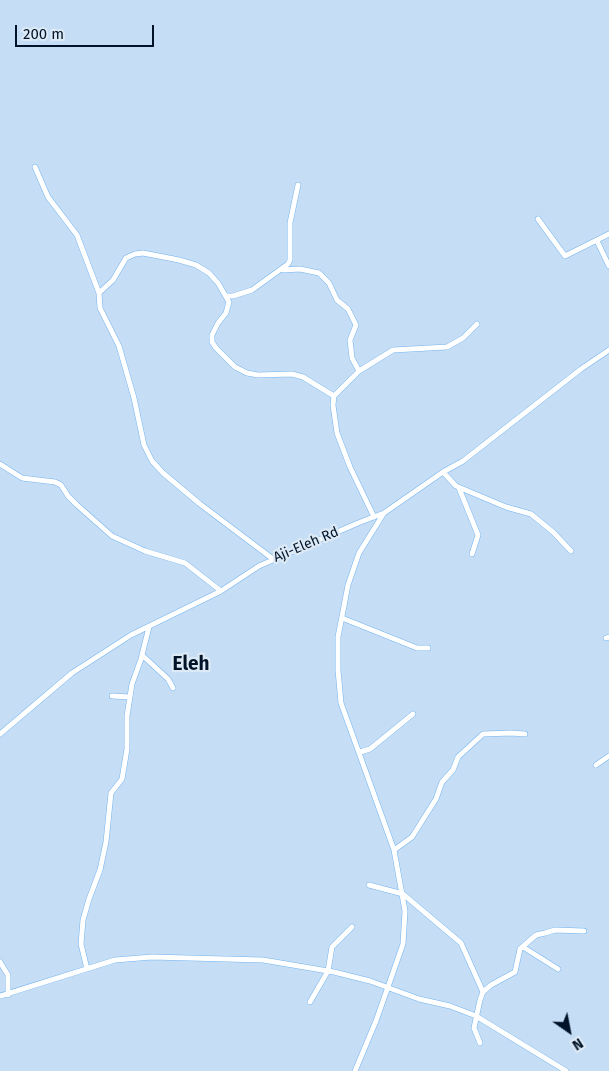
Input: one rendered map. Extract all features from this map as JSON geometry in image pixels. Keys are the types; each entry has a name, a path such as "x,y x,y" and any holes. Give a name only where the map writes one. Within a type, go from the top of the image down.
{"street":[{"path":"35,167 48,196 77,235 99,293 100,308 119,346 134,398 144,445 152,461 163,473 200,504 274,559"},
{"path":"227,296 252,290 283,270 288,264 290,260 290,223 298,185"},
{"path":"538,219 566,256 609,234"},
{"path":"596,241 609,266"},
{"path":"99,293 113,280 126,258 136,254 196,265 209,272 227,296 229,302 226,313 212,335 212,342 224,358 235,367 247,373 258,375 292,374 303,377 334,396"},
{"path":"283,270 300,269 319,273 329,283 337,300 348,309 356,324 350,340 352,358 359,371"},
{"path":"374,517 350,467 337,433 333,405 334,396 359,371 393,350 446,348 463,338 477,324"},
{"name":"Aji-Eleh Rd","path":"0,734 72,673 131,635 221,591 259,566 384,513 443,472 463,461 581,369 609,350"},
{"path":"0,464 22,478 55,482 61,485 76,505 112,536 145,551 185,563 221,591"},
{"path":"443,472 458,487 506,508 531,514 553,532 571,551"},
{"path":"458,487 478,534 472,554"},
{"path":"355,1071 376,1021 403,944 405,911 394,850 341,703 338,670 338,637 348,585 359,553 384,513"},
{"path":"342,618 416,648 428,648"},
{"path":"87,969 81,944 83,920 100,870 106,842 110,793 122,779 127,749 127,716 132,684 149,627"},
{"path":"142,655 168,679 173,688"},
{"path":"112,696 130,697"},
{"path":"360,752 370,749 413,714"},
{"path":"394,850 412,837 436,799 442,782 453,770 458,757 483,734 525,734"},
{"path":"596,765 609,756"},
{"path":"369,885 403,894 461,943 483,992"},
{"path":"310,1002 328,971 332,947 352,928"},
{"path":"480,1043 474,1028 483,992 491,985 515,972 518,955 523,947 536,935 555,930 584,931"},
{"path":"523,947 558,968"},
{"path":"0,996 115,960 152,957 263,960 328,971 370,981 387,988 450,1006 476,1016 566,1071"},
{"path":"0,962 8,975 8,994"}],"district":[{"name":"Eleh","path":"191,665"}]}
